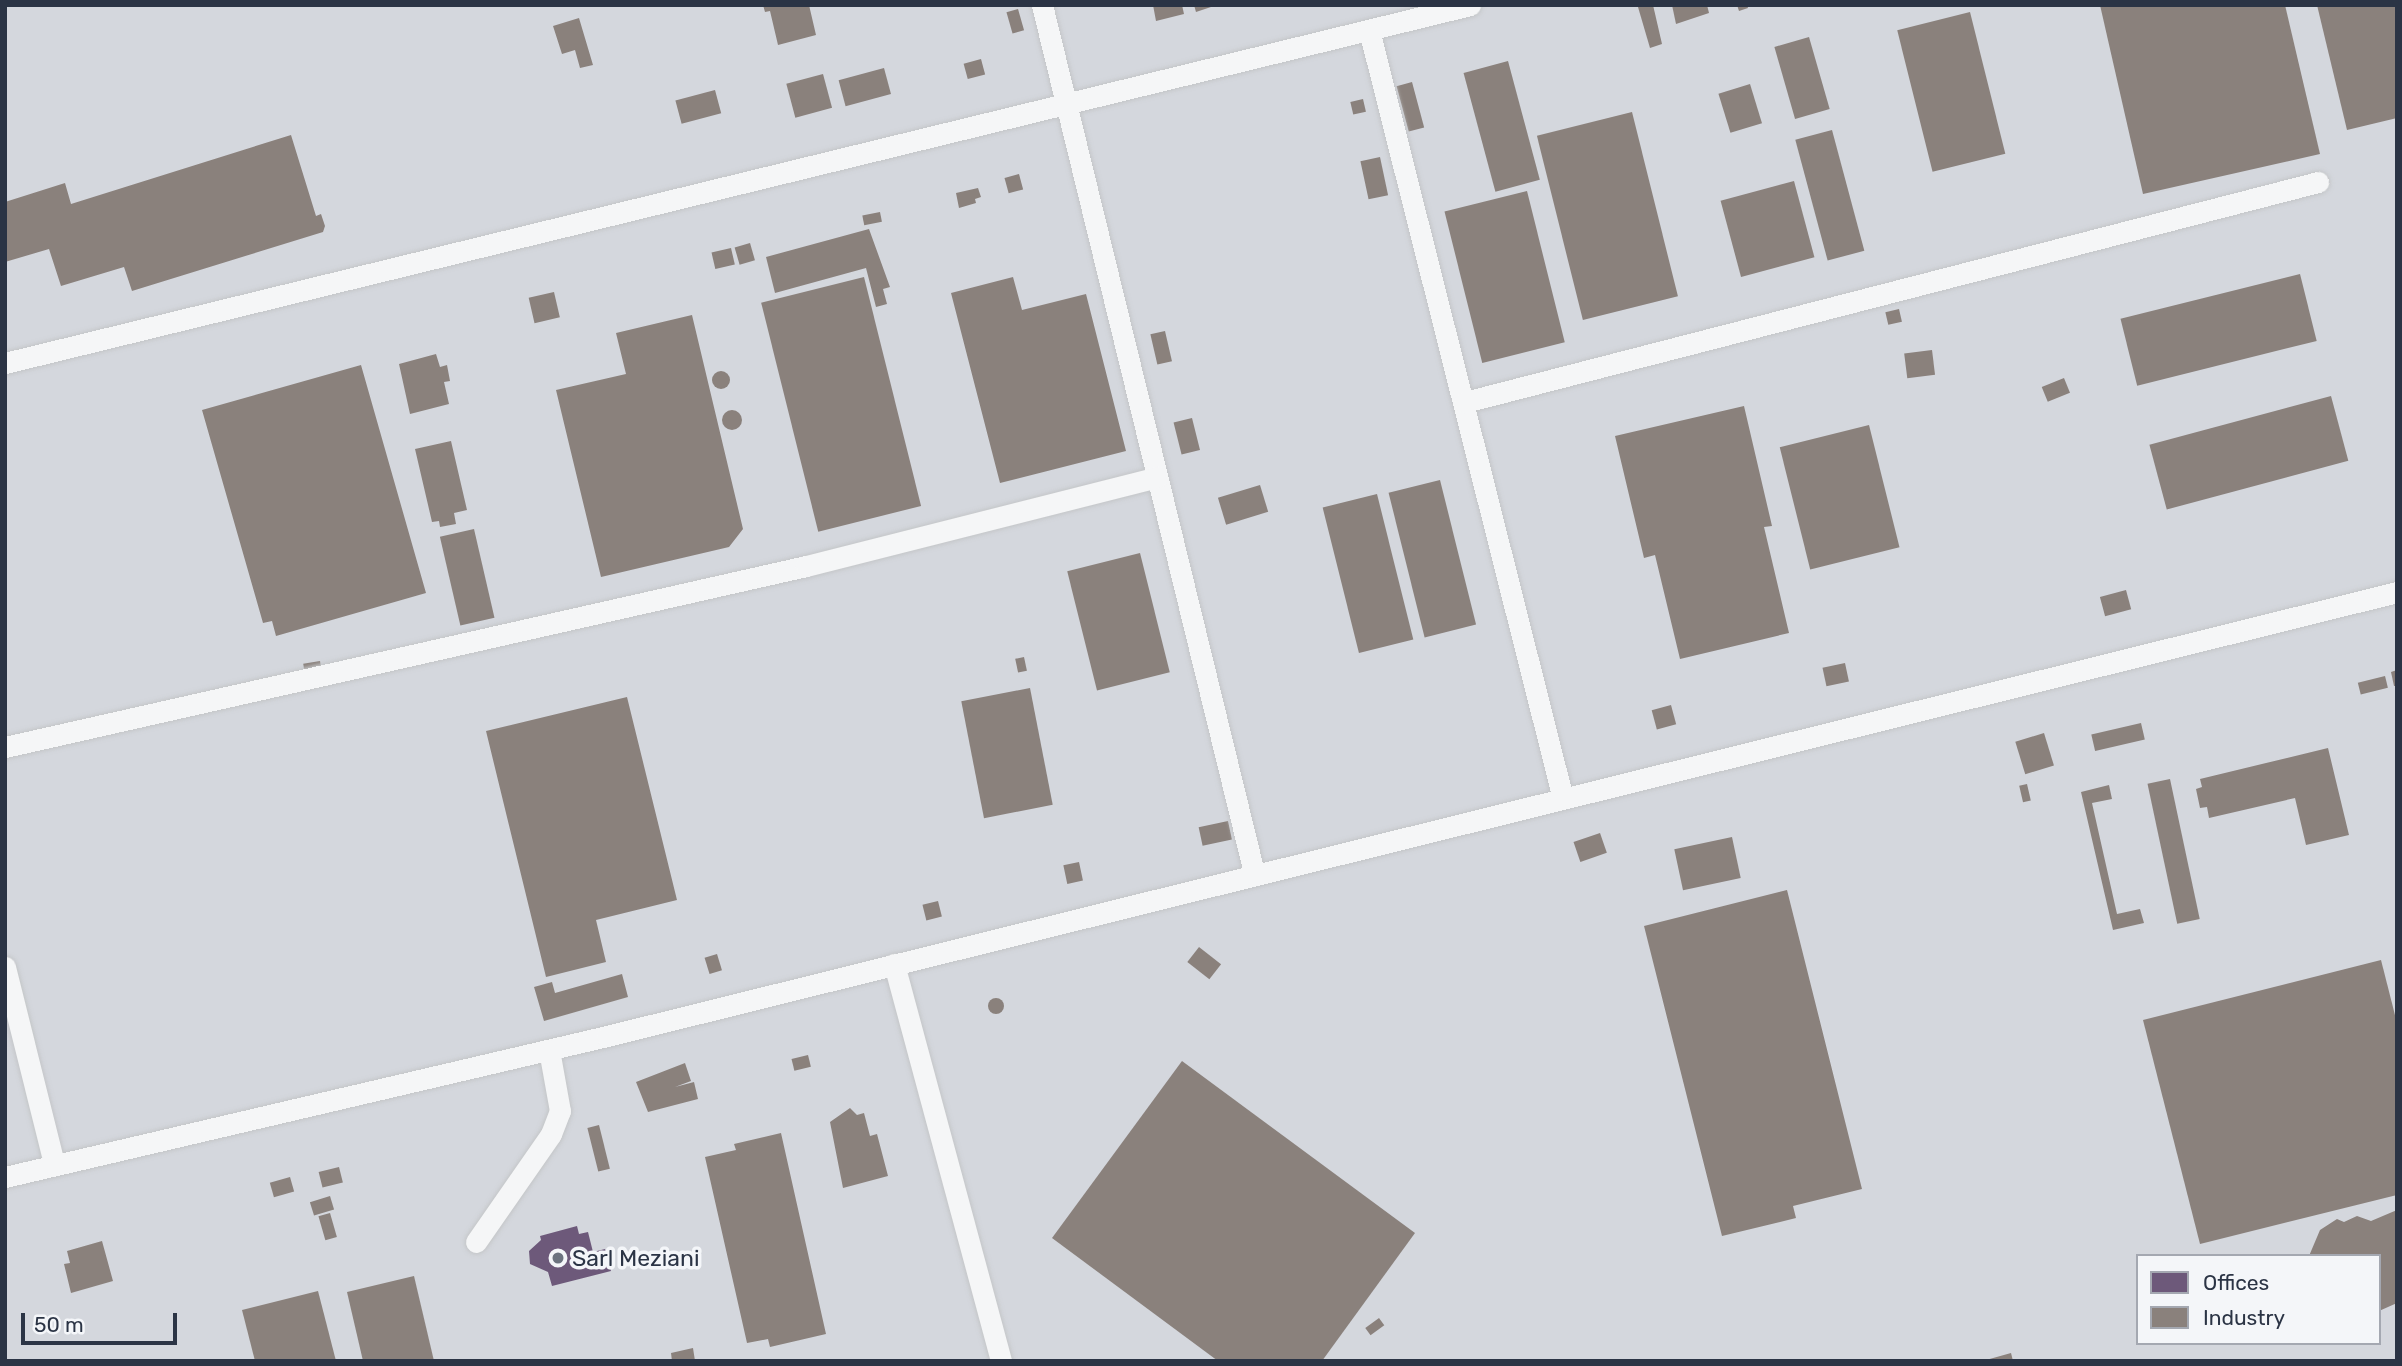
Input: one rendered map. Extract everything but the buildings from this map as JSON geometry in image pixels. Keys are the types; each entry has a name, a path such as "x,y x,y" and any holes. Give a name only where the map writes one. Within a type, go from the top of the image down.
{"street":[{"path":"1042,5 1254,873"},
{"path":"5,363 1470,5"},
{"path":"1369,30 1562,795"},
{"path":"1465,402 2318,182"},
{"path":"5,747 766,575 1157,477"},
{"path":"5,1177 549,1050 1562,795 2397,592"},
{"path":"894,964 1001,1361"},
{"path":"5,968 54,1164"},
{"path":"476,1242 551,1134 560,1111 549,1050"}],"shaded area":[{"path":"5,5 2397,5 2397,1361 5,1361"}],"place":[{"name":"Sarl Meziani","path":"558,1258"}]}
